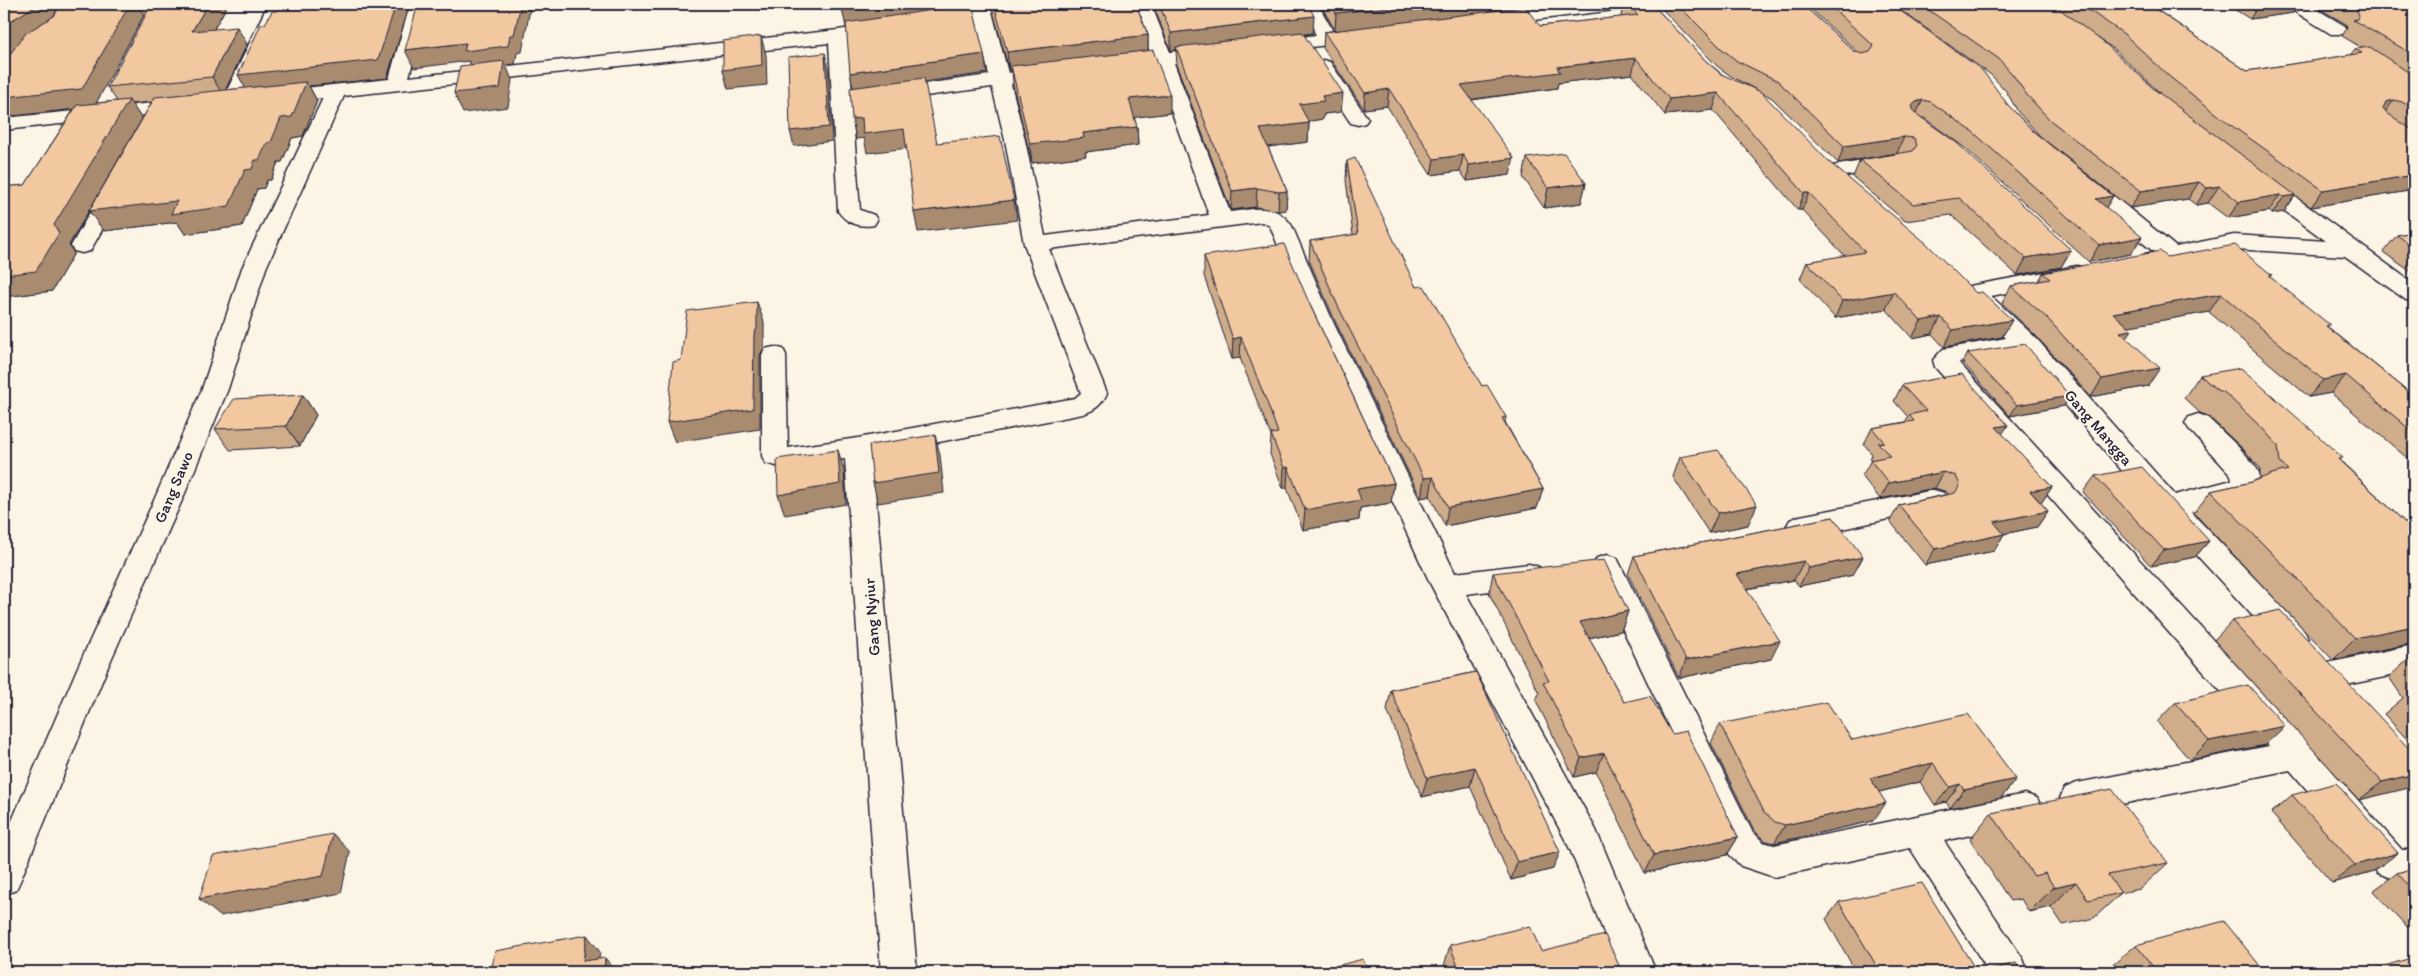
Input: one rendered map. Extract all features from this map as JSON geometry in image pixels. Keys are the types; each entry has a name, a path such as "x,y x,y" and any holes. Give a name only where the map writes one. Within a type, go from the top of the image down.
{"street":[{"path":"233,101 277,4"},
{"path":"397,84 419,4"},
{"path":"1142,4 1164,59 1222,220"},
{"path":"1309,4 1328,39"},
{"path":"1473,22 1612,4"},
{"path":"2295,4 2338,30"},
{"path":"4,124 106,106 154,117 233,101 336,92 838,36 911,24 982,8 1015,140 1035,244 1094,393 1092,398 1088,402 1076,406 858,448 784,458 775,456 774,354"},
{"path":"1106,66 1377,33"},
{"path":"838,36 849,211 852,216 866,220"},
{"path":"1307,42 1358,119"},
{"path":"843,101 1067,71"},
{"name":"Gang Sawo","path":"4,879 92,669 169,498 215,389 254,268 336,92"},
{"path":"1854,191 1825,165 1897,161"},
{"path":"2064,167 2172,255"},
{"path":"82,246 125,169"},
{"path":"2246,172 2414,295"},
{"path":"1035,244 1263,215 1276,219 1281,226 1326,333 1446,585 1584,841 1638,972"},
{"path":"2136,262 2234,242 2353,249"},
{"path":"2218,245 2239,263"},
{"name":"Gang Mangga","path":"2061,252 2091,271 1965,285 2026,342 2169,507 2347,698"},
{"path":"2026,342 1952,355 1946,360 1948,367 2297,755 2390,862 2406,868 2414,866"},
{"path":"2169,507 2238,490 2246,484 2246,474 2198,423"},
{"name":"Gang Nyiur","path":"858,448 899,972"},
{"path":"1771,533 1936,500"},
{"path":"1607,565 1740,842 1753,855 1774,861 1918,830 2297,755"},
{"path":"1446,585 1550,573"},
{"path":"2315,664 2409,659"},
{"path":"1918,830 2010,972"}],"building":[{"path":"4,4 38,4 9,22 4,30"},
{"path":"61,4 130,4 82,89 4,97 4,62 26,33 54,16"},
{"path":"151,4 208,4 192,31 237,27 212,77 107,87"},
{"path":"280,4 396,4 378,60 238,75 261,24 265,24 272,11 277,11"},
{"path":"418,4 521,4 514,35 510,35 508,46 464,51 466,43 405,50"},
{"path":"841,4 877,4 842,9"},
{"path":"972,4 984,54 850,73 846,23"},
{"path":"994,4 1136,4 1148,35 1007,52"},
{"path":"1159,4 1308,4 1314,16 1171,33"},
{"path":"1331,4 1417,4 1336,13"},
{"path":"1628,4 1652,4 1706,61 1721,74 1761,92 1829,162 1926,243 1976,293 1982,292 2012,320 1953,330 1941,317 1921,321 1894,292 1842,301 1807,262 1865,252 1809,193 1804,193 1718,93 1669,99 1636,58 1557,67 1560,72 1461,85 1514,158 1469,165 1463,155 1434,159 1389,89 1365,93 1324,32 1525,7 1540,26 1638,15"},
{"path":"1677,4 1802,4 1854,51 1862,54 1870,52 1874,46 1828,4 1891,4 1982,70 2008,105 2033,131 2113,196 2096,199 2142,237 2099,245 1973,132 1931,102 1923,100 1916,102 1912,106 1915,113 1957,143 2071,250 2026,258 1959,198 1913,204 1860,160 1913,151 1917,145 1914,138 1904,137 1844,146 1778,81 1737,61 1722,49"},
{"path":"1920,4 2053,4 2107,45 2154,89 2295,195 2284,197 2280,195 2239,202 2219,186 2207,188 2199,182 2141,191 2050,120 2027,95 1999,59"},
{"path":"2080,4 2148,4 2247,71 2362,53 2355,49 2370,47 2414,76 2414,109 2394,100 2386,102 2383,108 2387,113 2414,131 2414,175 2323,190 2235,128 2171,78 2124,34"},
{"path":"2348,4 2414,4 2414,55 2353,20 2357,19 2359,15 2356,9"},
{"path":"1302,32 1343,93 1322,96 1324,101 1299,104 1309,123 1260,129 1287,191 1279,192 1257,188 1232,191 1176,47"},
{"path":"761,36 762,65 723,70 723,41"},
{"path":"1153,50 1170,95 1129,99 1137,127 1083,133 1084,138 1030,144 1011,66"},
{"path":"825,53 829,127 790,131 788,57"},
{"path":"504,61 500,88 454,93 460,66"},
{"path":"924,78 937,143 1000,136 1014,200 914,212 904,129 863,134 862,118 852,119 850,88"},
{"path":"306,82 292,117 281,118 271,142 267,143 259,160 255,160 252,169 245,170 229,206 171,214 177,201 89,211 155,97"},
{"path":"129,100 54,225 59,233 36,271 4,275 4,187 25,185 77,105"},
{"path":"1564,153 1586,183 1548,188 1527,158"},
{"path":"1355,158 1416,287 1424,286 1482,386 1487,385 1506,417 1502,418 1543,489 1448,507 1433,477 1424,478 1337,304 1310,241 1358,234 1347,161"},
{"path":"2414,232 2414,247 2397,235"},
{"path":"1284,244 1310,305 1394,483 1357,489 1361,500 1305,510 1288,467 1284,468 1271,434 1278,433 1241,337 1233,339 1204,256"},
{"path":"2235,245 2272,275 2269,276 2330,325 2326,326 2414,396 2414,433 2346,375 2323,380 2221,294 2113,313 2132,330 2120,332 2160,368 2102,379 2047,318 2011,286 2050,279 2043,273 2160,251 2167,257"},
{"path":"757,302 757,328 754,335 753,409 667,422 673,362 681,360 687,311"},
{"path":"2025,344 2070,396 2017,405 1968,353"},
{"path":"2241,368 2343,458 2338,459 2414,531 2414,626 2355,638 2211,491 2252,482 2288,470 2280,463 2278,446 2263,429 2225,393 2217,390 2200,375"},
{"path":"1962,374 2008,425 1996,427 2052,487 2030,491 2048,511 1994,522 2004,534 1935,549 1899,505 1955,493 1960,485 1956,476 1944,472 1889,483 1870,460 1890,456 1878,443 1884,442 1872,428 1914,421 1909,415 1926,411 1902,385"},
{"path":"303,395 286,426 215,429 234,399"},
{"path":"935,435 939,473 873,483 869,445"},
{"path":"838,450 840,484 778,495 777,459"},
{"path":"1718,450 1757,505 1718,513 1680,457"},
{"path":"2142,467 2209,541 2164,550 2095,476"},
{"path":"1833,517 1863,557 1809,568 1804,561 1737,574 1780,641 1686,660 1634,556"},
{"path":"1604,560 1628,611 1580,622 1624,702 1650,696 1672,734 1686,731 1738,837 1654,855 1604,753 1581,758 1543,682 1549,681 1493,573"},
{"path":"2280,610 2414,754 2414,774 2382,782 2232,621"},
{"path":"1476,672 1560,852 1517,862 1475,767 1427,778 1391,690"},
{"path":"2248,685 2285,726 2209,741 2175,703"},
{"path":"2408,693 2414,693 2414,699"},
{"path":"1827,702 1852,740 1968,714 2016,779 1964,790 1960,784 1950,787 1933,763 1870,778 1886,803 1785,825 1775,822 1764,812 1720,724"},
{"path":"2336,783 2398,853 2355,865 2292,795"},
{"path":"2112,789 2168,863 2108,875 2121,893 2088,900 2076,882 2054,887 2045,873 2034,876 1991,813"},
{"path":"333,834 323,876 199,899 213,856"},
{"path":"2414,868 2414,891 2397,873"},
{"path":"1922,883 1977,972 1880,972 1839,902"},
{"path":"2224,921 2265,972 2157,972 2136,945"},
{"path":"1530,926 1541,951 1605,935 1622,972 1460,972 1450,945"},
{"path":"587,935 583,961 605,958 604,972 491,972 495,951"},
{"path":"2414,957 2414,972 2382,972 2378,968"},
{"path":"1363,959 1367,972 1313,972"},
{"path":"2016,963 2022,972 1978,972"}]}
